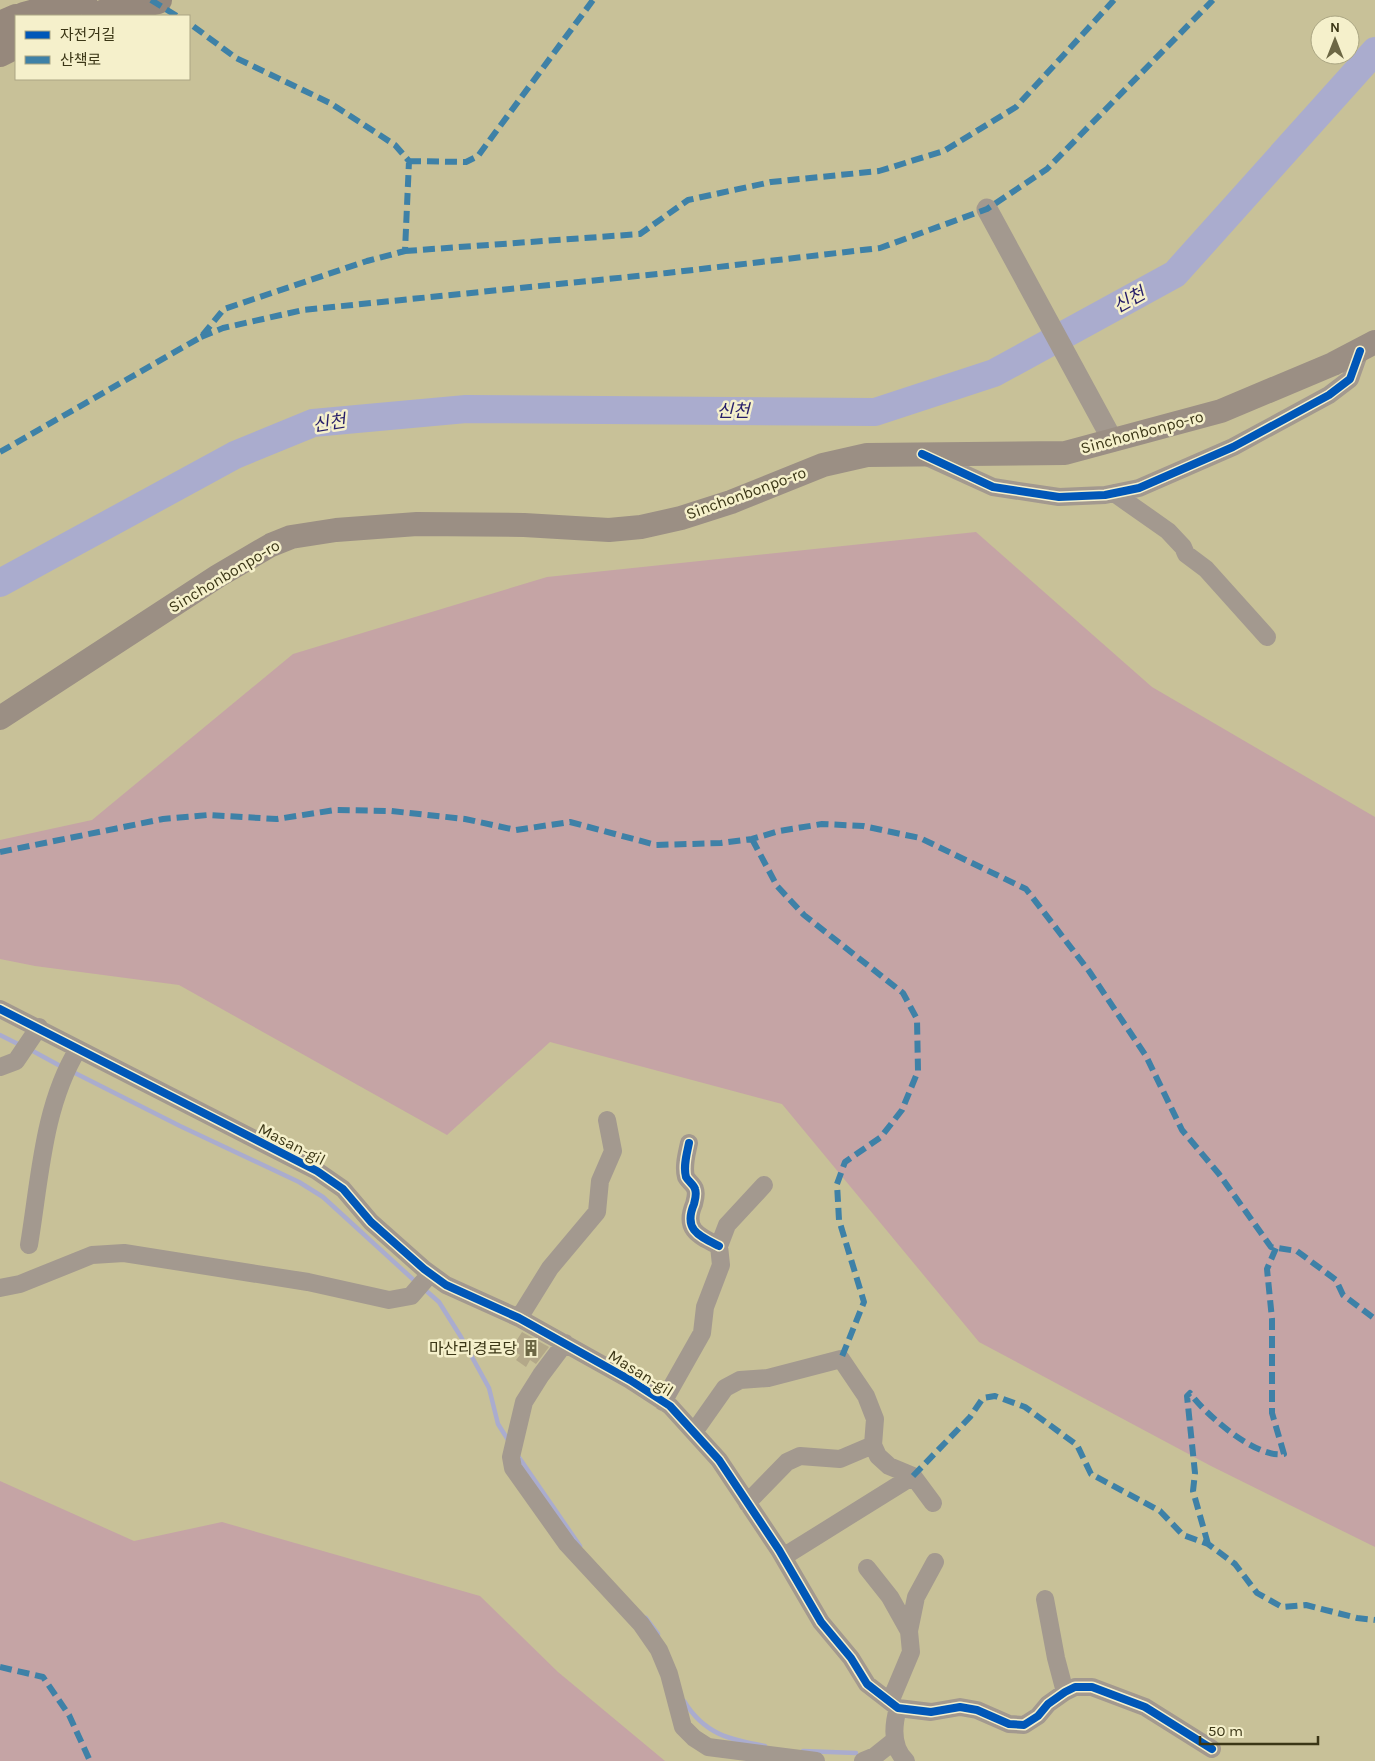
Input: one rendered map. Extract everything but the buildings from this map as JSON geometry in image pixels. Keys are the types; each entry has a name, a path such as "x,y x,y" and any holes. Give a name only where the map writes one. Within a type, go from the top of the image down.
{"highway":[{"path":"28,15 84,0"},
{"path":"99,15 118,8 158,0"},
{"path":"0,25 15,18"},
{"path":"0,53 15,46"}],"main road":[{"name":"Sinchonbonpo-ro","path":"0,718 218,576 271,545 292,537 336,530 418,524 524,525 609,530 641,527 682,518 731,502 823,464 867,455 1065,453 1222,411 1368,347"}],"street":[{"path":"987,209 1113,441"},
{"path":"922,454 993,487 1059,497 1114,493 1147,484 1233,447 1285,421 1329,395 1350,379 1368,347"},
{"path":"1114,493 1168,531 1183,547 1186,554 1206,569 1267,637"},
{"name":"Masan-gil","path":"0,1009 35,1034 74,1054 318,1171 342,1189 372,1222 421,1285 464,1295 519,1318 663,1402 719,1460 783,1557 821,1622 851,1658 867,1684 894,1705"},
{"path":"8,1064 35,1034"},
{"path":"29,1244 47,1133 60,1084 74,1054"},
{"path":"519,1318 550,1268 597,1212 600,1181 612,1151 607,1120"},
{"path":"689,1142 685,1161 686,1177 696,1190 695,1200 688,1216 692,1228 700,1236 719,1246"},
{"path":"663,1402 702,1333 705,1307 722,1265 719,1246 727,1225 764,1185"},
{"path":"0,1288 20,1284 92,1255 124,1253 299,1281 389,1300 421,1285"},
{"path":"565,1344 541,1375 524,1402 511,1458 513,1468 567,1544 641,1624 659,1650 669,1674 683,1727 694,1738 708,1747 816,1761"},
{"path":"694,1432 725,1388 740,1380 768,1378 842,1359 866,1396 875,1419 873,1444 878,1456 889,1466 912,1476 933,1503"},
{"path":"747,1503 787,1462 800,1456 840,1458 873,1444"},
{"path":"783,1557 912,1476"},
{"path":"906,1761 902,1757 895,1740 893,1727 894,1705 912,1652 909,1631 916,1597 935,1562"},
{"path":"867,1568 890,1597 909,1631"},
{"path":"1046,1599 1056,1658 1065,1692"},
{"path":"894,1705 931,1712 960,1707 977,1710 1009,1724 1024,1726 1038,1716 1048,1704 1075,1686 1092,1686 1146,1707 1212,1749"},
{"path":"863,1761 875,1756 895,1740"}],"shaded area":[{"path":"976,532 1152,687 1375,817 1375,1547 1211,1466 979,1342 782,1104 550,1042 447,1135 179,985 35,966 0,959 0,840 92,820 293,654 547,577"},
{"path":"0,1481 134,1541 222,1522 480,1596 558,1672 665,1761 0,1761"}],"waterway":[{"name":"신천","path":"0,583 235,455 313,423 466,409 875,412 994,373 1175,274 1375,51"},
{"path":"0,1035 22,1046"},
{"path":"29,1049 64,1068"},
{"path":"71,1071 180,1126 299,1182 323,1197 417,1283"},
{"path":"423,1288 439,1302 461,1337 489,1388 498,1424 510,1443"},
{"path":"518,1456 580,1546"},
{"path":"646,1618 658,1634"},
{"path":"684,1701 700,1721 719,1734 765,1746"},
{"path":"803,1751 856,1753"}],"marked path":[{"path":"151,0 175,15"},
{"path":"409,161 466,162 478,156 593,0"},
{"path":"405,251 640,234 688,200 771,182 879,171 944,151 1016,107 1114,0"},
{"path":"201,337 223,328 303,310 667,273 880,248 987,209 1047,169 1213,0"},
{"path":"0,452 201,337 224,309 367,261 405,251 409,161 395,145 330,103 236,58 190,24"},
{"path":"0,852 163,819 208,815 277,819 335,810 391,811 465,819 516,830 570,822 656,845 721,843 752,839 779,831 822,824 863,826 920,838 1026,889 1089,971 1146,1056 1182,1130 1219,1174 1271,1247 1297,1251 1336,1280 1343,1295 1375,1319"},
{"path":"752,839 777,886 804,915 903,993 917,1019 918,1071 902,1110 881,1137 845,1162 837,1184 839,1220 864,1302 841,1359"},
{"path":"1208,1544 1193,1491 1195,1473 1187,1396 1190,1393 1219,1423 1246,1442 1260,1450 1273,1454 1284,1454 1272,1413 1272,1319 1267,1269 1276,1248"},
{"path":"913,1476 970,1417 983,1398 995,1396 1025,1407 1077,1445 1091,1474 1160,1511 1183,1535 1208,1544 1235,1564 1257,1593 1282,1607 1306,1605 1357,1618 1375,1620"},
{"path":"0,1667 43,1677 69,1715 90,1761"}],"cycle path":[{"path":"922,454 993,487 1059,497 1105,495 1139,488 1233,447 1329,395 1350,379 1360,351"},
{"path":"0,1009 317,1171 343,1189 371,1222 424,1269 446,1285 519,1318 630,1380 670,1406 719,1460 779,1550 821,1622 851,1658 867,1684 898,1708 931,1712 960,1707 977,1710 1009,1724 1024,1725 1038,1716 1048,1704 1065,1692 1075,1687 1092,1687 1145,1707 1212,1749"},
{"path":"689,1143 685,1173 696,1193 690,1220 699,1235 719,1246"}],"place":[{"name":"마산리경로당","path":"531,1348"}]}
